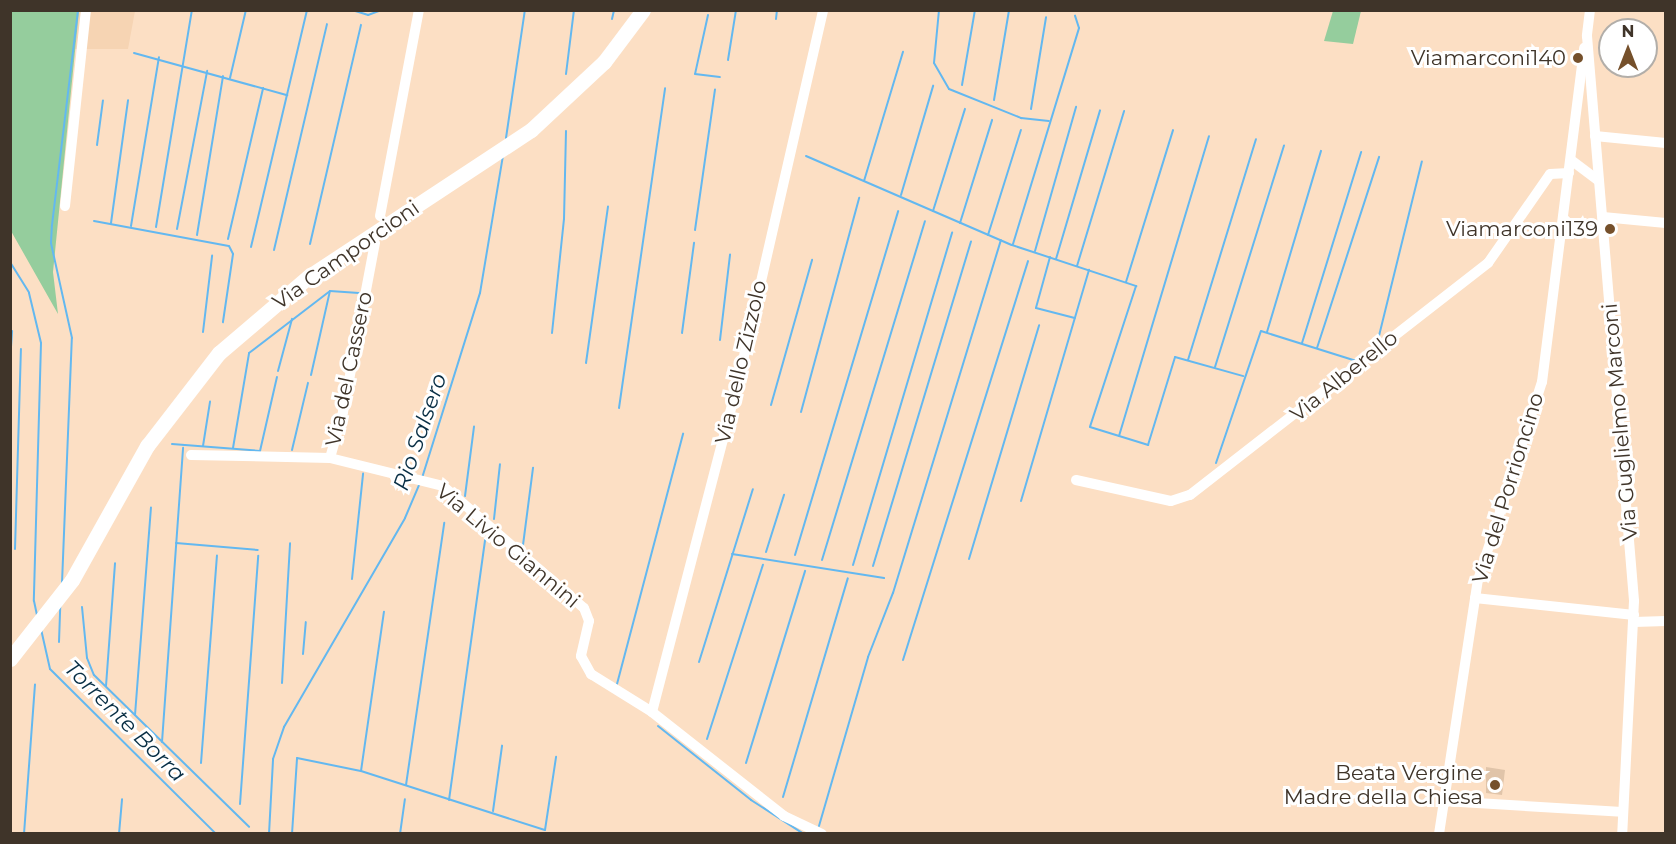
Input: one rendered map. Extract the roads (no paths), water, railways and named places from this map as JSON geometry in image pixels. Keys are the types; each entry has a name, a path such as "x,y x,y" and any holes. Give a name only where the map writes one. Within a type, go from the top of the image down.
{"main road":[{"name":"Via Camporcioni","path":"13,656 72,580 147,446 219,353 289,292 372,240 386,219 525,135 604,62 643,10"}],"street":[{"path":"65,206 86,10"},
{"path":"386,219 419,10"},
{"name":"Via dello Zizzolo","path":"652,712 738,382 823,10"},
{"name":"Via Guglielmo Marconi","path":"1590,10 1587,36 1634,619 1622,834"},
{"name":"Via del Porrioncino","path":"1439,834 1475,598 1488,542 1542,381 1577,172 1571,160 1587,36"},
{"path":"1576,121 1589,116 1594,131 1665,143"},
{"path":"1577,172 1597,162"},
{"path":"1577,172 1599,181"},
{"name":"Via Alberello","path":"1076,480 1172,501 1190,495 1488,263 1550,174 1577,172"},
{"path":"1603,217 1665,223"},
{"name":"Via del Cassero","path":"330,458 343,412 372,240"},
{"name":"Via Livio Giannini","path":"191,455 330,458 433,482 584,608 589,621 584,665 652,712 784,816 822,834"},
{"path":"1475,598 1665,621"},
{"path":"1444,801 1622,812"}],"waterway":[{"path":"62,583 72,338 51,243 78,10"},
{"path":"156,227 192,10"},
{"path":"230,78 246,10"},
{"path":"251,247 307,10"},
{"path":"352,10 368,15 382,10"},
{"name":"Rio Salsero","path":"506,138 525,10"},
{"path":"566,74 574,10"},
{"path":"612,19 614,10"},
{"path":"728,60 736,10"},
{"path":"776,19 777,10"},
{"path":"939,10 934,63 949,89 1021,118 1049,121"},
{"path":"962,85 975,10"},
{"path":"994,100 1009,10"},
{"path":"708,15 695,74 720,77"},
{"path":"1013,244 1079,28 1075,16"},
{"path":"1031,109 1046,17"},
{"path":"274,250 327,24"},
{"path":"310,244 361,25"},
{"path":"864,181 903,52"},
{"path":"134,53 287,95"},
{"path":"131,226 159,57"},
{"path":"177,229 207,71"},
{"path":"197,235 223,76"},
{"path":"901,195 933,86"},
{"path":"228,239 263,88"},
{"path":"619,408 665,88"},
{"path":"695,230 715,89"},
{"path":"97,145 103,100"},
{"path":"111,223 128,100"},
{"path":"1035,251 1076,107"},
{"path":"933,211 965,109"},
{"path":"1056,259 1100,110"},
{"path":"1077,266 1124,111"},
{"path":"960,223 992,120"},
{"path":"988,235 1021,130"},
{"path":"1126,282 1173,130"},
{"path":"552,333 564,219 566,131"},
{"path":"1119,436 1209,136"},
{"path":"1188,360 1256,139"},
{"path":"1215,367 1284,146"},
{"path":"1267,332 1321,151"},
{"path":"1302,343 1361,152"},
{"name":"Rio Salsero","path":"422,478 480,293 503,156"},
{"path":"806,156 1012,245 1136,286 1090,427 1148,445 1175,357 1243,376"},
{"path":"1317,348 1379,157"},
{"path":"1377,344 1422,161"},
{"path":"801,412 859,198"},
{"path":"586,363 608,207"},
{"path":"795,555 898,211"},
{"path":"94,221 229,246 233,254 223,322"},
{"path":"822,560 925,221"},
{"path":"853,565 952,232"},
{"path":"819,826 868,657 893,593 1001,240"},
{"path":"873,566 971,241"},
{"path":"682,333 694,243"},
{"path":"720,340 730,255"},
{"path":"203,332 212,256"},
{"path":"1050,257 1036,308 1075,318"},
{"path":"771,405 812,260"},
{"path":"903,660 1028,261"},
{"name":"Torrente Borra","path":"10,262 29,293 41,343 34,601 37,615"},
{"path":"1021,501 1089,270"},
{"path":"311,375 330,291"},
{"path":"233,448 249,353 330,291 359,293"},
{"path":"278,371 292,319"},
{"path":"969,559 1039,325"},
{"path":"10,361 12,331"},
{"path":"1216,463 1261,331 1356,361"},
{"path":"15,549 21,349"},
{"path":"172,444 260,451 277,377"},
{"path":"292,450 308,383"},
{"path":"203,446 210,402"},
{"path":"465,496 474,427"},
{"path":"617,684 683,434"},
{"path":"162,742 183,448"},
{"path":"494,519 500,464"},
{"path":"523,545 533,468"},
{"path":"352,579 363,474"},
{"name":"Rio Salsero","path":"269,834 273,759 284,727 405,518 420,483"},
{"path":"699,662 753,489"},
{"path":"766,552 784,495"},
{"path":"135,715 151,508"},
{"path":"406,785 444,523"},
{"path":"449,800 485,539"},
{"path":"176,543 258,550"},
{"path":"282,683 290,543"},
{"path":"732,554 884,578"},
{"path":"201,763 217,556"},
{"path":"240,804 258,556"},
{"path":"106,686 115,563"},
{"path":"707,739 763,565"},
{"path":"746,763 805,571"},
{"path":"783,797 848,578"},
{"path":"59,642 60,606"},
{"path":"82,607 87,658 94,675 249,827"},
{"path":"361,771 384,612"},
{"path":"303,654 306,622"},
{"name":"Torrente Borra","path":"41,629 50,669 216,834"},
{"path":"24,834 35,684"},
{"path":"658,726 751,800 804,834"},
{"path":"493,811 502,746"},
{"path":"292,834 297,758 361,771 545,830 556,757"},
{"path":"119,834 122,799"},
{"path":"400,834 405,799"}],"place":[{"name":"Viamarconi140","path":"1578,58"},
{"name":"Viamarconi139","path":"1610,229"},
{"name":"Beata Vergine Madre della Chiesa","path":"1495,785"}]}
